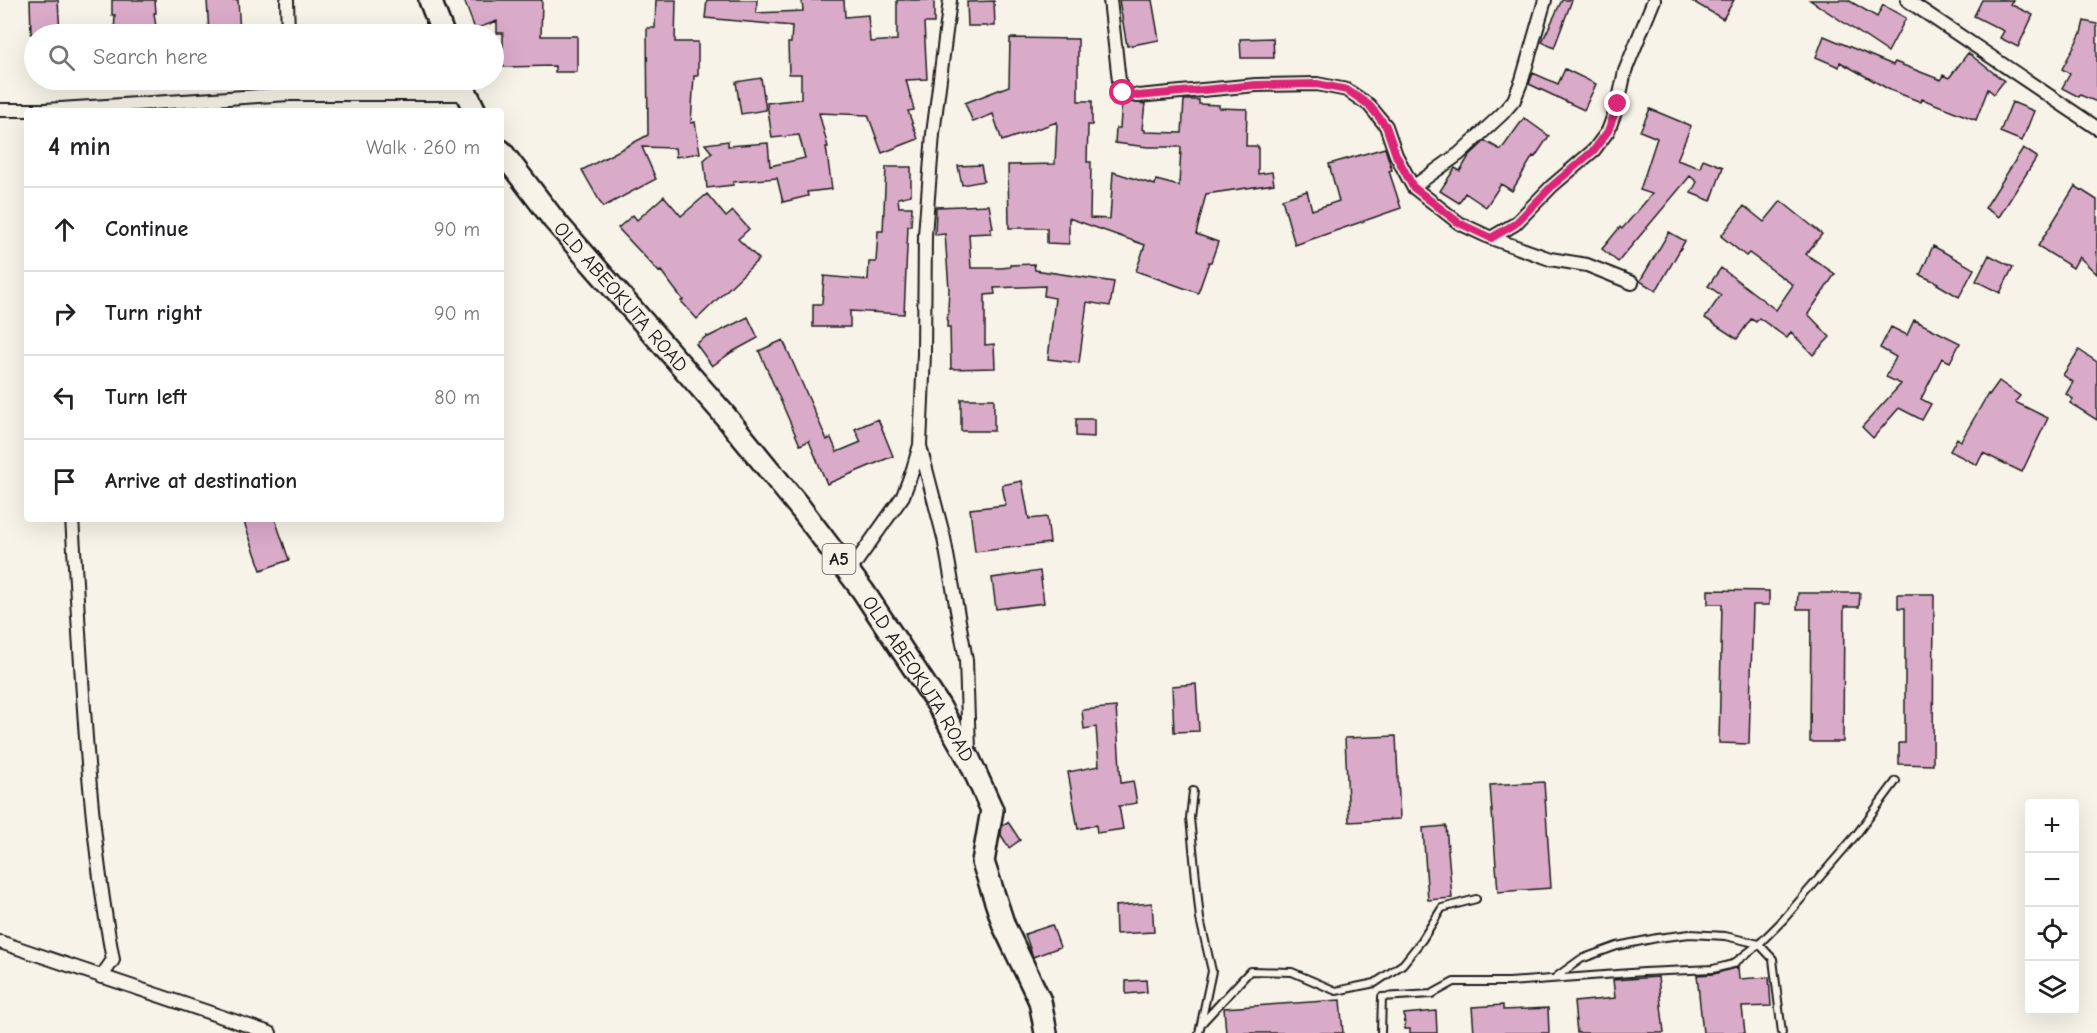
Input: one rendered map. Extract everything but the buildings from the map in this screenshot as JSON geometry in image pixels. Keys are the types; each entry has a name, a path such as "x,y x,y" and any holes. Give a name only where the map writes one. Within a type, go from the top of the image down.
{"highway":[{"path":"430,0 439,24"},
{"name":"OLD ABEOKUTA ROAD","path":"504,155 554,220 722,412 801,509 895,637 939,706 969,759 992,810 983,862 1004,926 1040,1000 1046,1033"}],"street":[{"path":"287,0 288,24"},
{"path":"849,572 903,496 914,469 920,444 924,354 925,235 933,134 950,0"},
{"path":"1110,0 1119,81 1123,93 1138,96 1256,85 1317,84 1347,90 1369,105 1386,126 1396,155 1413,187 1459,223 1491,238 1550,260 1587,265 1632,282"},
{"path":"1413,187 1459,154 1514,100 1545,0"},
{"path":"1491,238 1515,224 1552,186 1594,150 1608,131 1618,104 1625,71 1654,0"},
{"path":"1907,0 2097,128"},
{"path":"76,108 289,94 467,95"},
{"path":"0,110 24,110"},
{"path":"920,444 944,538 966,660 969,759"},
{"path":"72,522 92,822 113,960 101,977"},
{"path":"0,942 270,1033"}],"lane":[{"path":"1381,1033 1382,997 1432,994 1454,982 1509,982 1713,969 1733,964 1759,944 1815,885 1896,782"},
{"path":"1192,791 1190,818 1200,919 1212,971 1198,1033"},
{"path":"1202,1023 1250,971 1292,972 1336,991 1375,983 1403,964 1422,940 1442,908 1476,899"},
{"path":"1554,978 1581,959 1617,946 1657,938 1690,934 1713,935 1759,944 1773,959 1782,1033"}],"route":[{"path":"1123,93 1138,96 1256,85 1317,84 1347,90 1369,105 1386,126 1396,155 1413,187 1459,223 1491,238 1515,224 1552,186 1594,150 1608,131 1618,104"}]}
